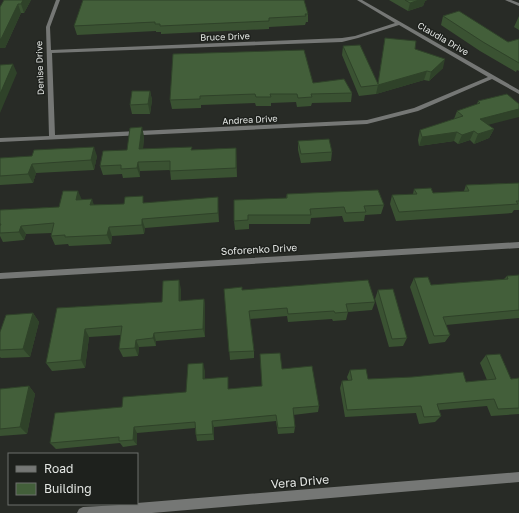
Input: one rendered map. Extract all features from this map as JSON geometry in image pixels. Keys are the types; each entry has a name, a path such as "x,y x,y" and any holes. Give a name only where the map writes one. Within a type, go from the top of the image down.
{"street":[{"name":"Denise Drive","path":"52,138 48,27 58,0"},
{"name":"Claudia Drive","path":"358,0 519,92"},
{"path":"507,0 519,6"},
{"name":"Bruce Drive","path":"48,52 342,40 399,23"},
{"name":"Andrea Drive","path":"0,140 367,122 394,117 418,110 492,77"},
{"name":"Soforenko Drive","path":"0,276 519,244"},
{"name":"Vera Drive","path":"83,513 519,477"}],"building":[{"path":"4,0 23,0 21,4 18,4 0,39 0,7"},
{"path":"83,0 304,0 308,14 305,14 306,16 269,18 269,21 160,26 160,24 155,24 155,22 74,26"},
{"path":"405,0 419,0 410,3"},
{"path":"459,11 508,42 519,39 519,63 443,16"},
{"path":"385,38 416,41 415,49 445,59 431,72 427,71 378,85 361,87 343,46 360,45 378,84"},
{"path":"304,50 313,83 344,79 352,93 311,94 312,97 298,98 297,94 270,94 271,97 256,97 255,94 200,96 200,99 170,100 173,54"},
{"path":"13,64 0,94 0,65"},
{"path":"132,91 150,91 148,104 130,105"},
{"path":"507,94 519,104 519,109 480,119 494,129 478,134 474,131 462,135 457,132 422,137 420,130 463,116 457,111 480,103 478,101"},
{"path":"142,127 139,149 192,147 191,150 236,148 236,168 170,171 170,161 138,162 137,168 121,169 121,165 100,166 103,151 127,150 130,128"},
{"path":"329,139 332,152 301,154 298,141"},
{"path":"94,147 91,160 32,164 28,174 0,176 0,158 32,156 34,150"},
{"path":"519,183 519,201 516,201 518,204 399,212 392,195 417,194 414,189 431,188 433,193 469,191 466,185"},
{"path":"378,190 384,205 364,206 366,212 346,213 344,207 310,209 311,215 248,215 248,220 234,221 234,200 287,198 287,194"},
{"path":"63,191 78,191 76,200 92,199 90,205 124,204 125,197 143,196 143,203 218,197 218,213 142,219 142,225 109,227 107,235 65,237 65,235 51,236 54,223 21,226 19,232 0,233 0,210 59,207"},
{"path":"519,275 519,310 443,317 450,335 434,336 414,278 428,277 431,285 508,279 507,276"},
{"path":"179,280 179,301 204,299 203,329 154,333 153,338 136,340 135,348 119,349 122,326 85,329 81,360 46,363 57,308 162,302 163,281"},
{"path":"368,280 375,302 346,304 348,312 335,313 334,311 288,314 287,308 249,311 254,351 229,352 224,289 242,287 242,290"},
{"path":"393,289 407,338 392,339 378,290"},
{"path":"33,313 23,349 0,350 0,332 6,315"},
{"path":"280,353 282,369 312,366 319,406 293,408 295,427 278,428 276,415 212,421 213,434 196,435 195,422 134,427 133,440 119,441 119,437 50,443 55,413 122,407 123,397 186,392 188,364 203,363 203,379 228,377 228,389 262,386 260,354"},
{"path":"500,354 511,379 519,378 519,408 498,409 494,399 437,404 441,416 424,417 421,406 347,410 342,381 352,380 350,370 366,369 368,379 412,377 463,372 466,382 496,379 486,355"},
{"path":"29,386 20,427 0,429 0,389"}]}
